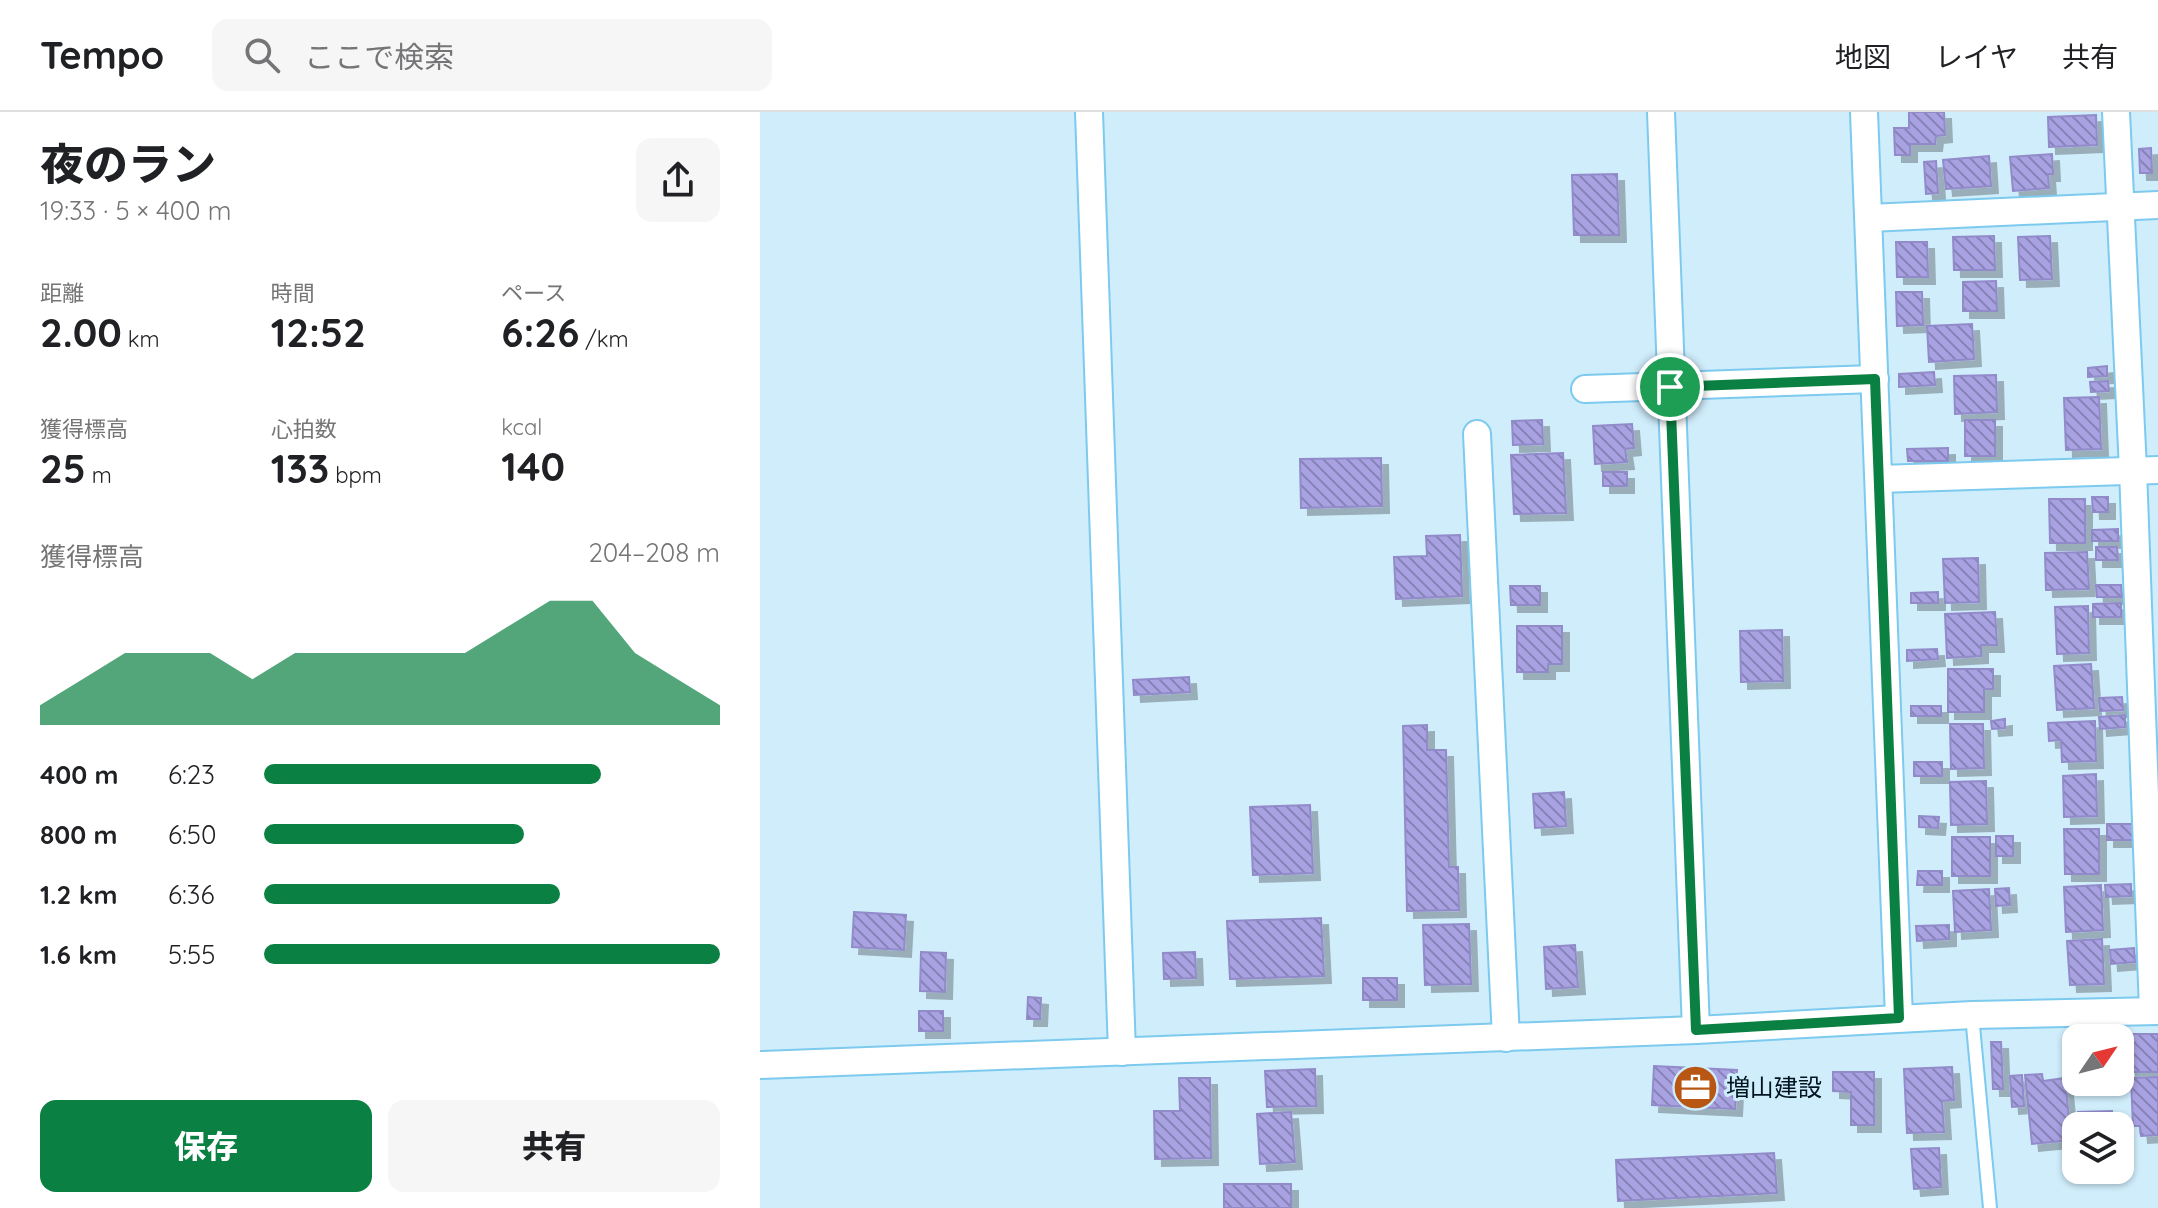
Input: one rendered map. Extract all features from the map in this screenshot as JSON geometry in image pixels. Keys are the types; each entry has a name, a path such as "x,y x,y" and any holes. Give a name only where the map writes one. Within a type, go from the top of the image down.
{"street":[{"path":"1089,112 1122,1052"},
{"path":"1661,112 1696,1030"},
{"path":"1864,112 1899,1018"},
{"path":"760,1065 1506,1038 1972,1015 2156,1011 2145,470 2120,207 2116,112"},
{"path":"1869,218 2158,205"},
{"path":"1585,389 1875,379"},
{"path":"1477,434 1506,1038"},
{"path":"1879,479 2145,470"}],"lane":[{"path":"1972,1015 1990,1208"}],"building":[{"path":"1909,112 1944,112 1945,135 1936,136 1935,144 1910,144 1910,155 1895,155 1894,128 1909,128"},
{"path":"2096,115 2097,145 2049,147 2048,117"},
{"path":"2151,148 2152,173 2140,173 2139,149"},
{"path":"2052,154 2053,174 2048,174 2049,188 2013,191 2010,157"},
{"path":"1989,156 1991,186 1946,189 1943,160"},
{"path":"1936,161 1938,193 1926,194 1924,162"},
{"path":"1617,174 1619,235 1574,235 1572,175"},
{"path":"1994,236 1995,270 1954,270 1953,237"},
{"path":"2050,236 2052,279 2020,280 2018,237"},
{"path":"1896,242 1927,242 1928,277 1897,277"},
{"path":"1996,281 1997,311 1963,311 1963,282"},
{"path":"1896,292 1922,292 1923,325 1897,326"},
{"path":"1972,324 1974,359 1929,362 1927,326"},
{"path":"2107,366 2107,376 2088,377 2088,368"},
{"path":"1934,372 1935,385 1899,387 1899,374"},
{"path":"1996,375 1997,412 1955,414 1954,376"},
{"path":"2108,381 2109,391 2091,392 2090,382"},
{"path":"2099,397 2101,449 2066,450 2064,398"},
{"path":"1542,420 1543,444 1513,445 1512,421"},
{"path":"1965,420 1995,420 1995,456 1965,456"},
{"path":"1632,424 1634,448 1625,449 1627,462 1595,464 1593,426"},
{"path":"1948,448 1948,461 1908,461 1907,449"},
{"path":"1563,453 1566,513 1514,514 1511,455"},
{"path":"1381,458 1382,506 1301,508 1300,459"},
{"path":"1603,472 1627,472 1627,486 1603,486"},
{"path":"2092,497 2108,497 2108,512 2093,512"},
{"path":"2049,499 2085,499 2085,543 2050,543"},
{"path":"2118,529 2118,541 2092,541 2092,530"},
{"path":"1460,535 1462,596 1396,599 1394,557 1427,556 1426,536"},
{"path":"2096,547 2117,547 2118,560 2096,560"},
{"path":"2087,552 2089,589 2046,590 2045,553"},
{"path":"1978,558 1979,602 1945,603 1943,559"},
{"path":"2096,585 2121,585 2122,597 2097,597"},
{"path":"1510,586 1540,586 1540,605 1511,605"},
{"path":"1938,592 1938,603 1911,603 1911,593"},
{"path":"2121,603 2121,617 2093,617 2093,604"},
{"path":"2088,606 2089,653 2057,654 2055,607"},
{"path":"1995,612 1997,645 1981,645 1981,656 1947,658 1945,614"},
{"path":"1517,626 1562,626 1562,664 1548,664 1548,672 1517,672"},
{"path":"1782,630 1783,681 1741,682 1740,631"},
{"path":"1937,649 1938,659 1907,661 1907,650"},
{"path":"2091,664 2094,708 2057,710 2054,666"},
{"path":"1948,669 1993,669 1993,689 1984,689 1984,712 1948,712"},
{"path":"1189,677 1190,692 1134,695 1133,680"},
{"path":"2122,697 2123,710 2100,711 2099,698"},
{"path":"1911,706 1941,706 1941,716 1911,716"},
{"path":"2125,715 2125,727 2100,729 2099,717"},
{"path":"2005,719 2005,728 1992,729 1991,721"},
{"path":"2095,721 2096,761 2062,762 2061,740 2049,741 2048,723"},
{"path":"1950,724 1983,724 1984,768 1951,769"},
{"path":"1427,725 1427,750 1446,750 1449,867 1458,867 1459,910 1407,911 1403,726"},
{"path":"1914,762 1942,762 1942,776 1914,776"},
{"path":"2096,774 2097,816 2064,817 2063,776"},
{"path":"1986,781 1987,824 1951,825 1950,782"},
{"path":"1564,792 1566,826 1535,828 1533,794"},
{"path":"1310,805 1313,873 1253,875 1250,807"},
{"path":"1919,816 1939,817 1938,828 1919,827"},
{"path":"2107,824 2133,824 2133,840 2107,840"},
{"path":"2064,829 2099,829 2099,874 2065,874"},
{"path":"1996,836 2013,836 2013,856 1996,856"},
{"path":"1952,837 1990,837 1990,876 1952,876"},
{"path":"1918,871 1942,871 1942,885 1917,885"},
{"path":"2131,884 2131,896 2106,897 2105,885"},
{"path":"2101,885 2103,930 2066,932 2064,887"},
{"path":"2009,888 2010,905 1996,906 1995,889"},
{"path":"1989,889 1991,930 1955,932 1953,891"},
{"path":"854,912 906,915 904,950 852,947"},
{"path":"1321,918 1324,976 1230,979 1227,921"},
{"path":"1469,924 1471,984 1425,985 1423,925"},
{"path":"1949,925 1949,939 1917,941 1916,926"},
{"path":"2102,939 2104,984 2070,985 2067,941"},
{"path":"1575,945 1578,987 1546,989 1544,947"},
{"path":"2134,948 2135,962 2111,964 2110,950"},
{"path":"921,952 946,953 945,992 920,991"},
{"path":"1195,952 1196,978 1164,979 1163,953"},
{"path":"1363,978 1397,978 1397,1000 1363,1000"},
{"path":"1028,997 1041,998 1040,1019 1027,1019"},
{"path":"919,1011 943,1011 943,1031 919,1031"},
{"path":"2134,1034 2158,1034 2158,1072 2134,1072"},
{"path":"1991,1042 2001,1042 2003,1089 1993,1089"},
{"name":"増山建設","path":"1654,1066 1737,1070 1735,1109 1652,1105"},
{"path":"1952,1067 1954,1100 1942,1101 1944,1132 1907,1133 1904,1069"},
{"path":"1315,1069 1316,1106 1267,1107 1265,1071"},
{"path":"1833,1072 1874,1072 1874,1125 1851,1125 1851,1092 1833,1091"},
{"path":"2042,1074 2043,1081 2062,1078 2062,1096 2067,1096 2068,1112 2062,1112 2062,1141 2032,1144 2025,1075"},
{"path":"2022,1075 2024,1106 2012,1107 2010,1076"},
{"path":"2158,1077 2158,1135 2141,1136 2140,1126 2134,1126 2134,1078"},
{"path":"1179,1078 1210,1078 1211,1158 1155,1159 1154,1111 1180,1111"},
{"path":"1291,1112 1295,1162 1260,1164 1257,1114"},
{"path":"1939,1148 1941,1187 1914,1189 1911,1149"},
{"path":"1774,1153 1777,1193 1618,1201 1616,1160"},
{"path":"1224,1184 1291,1184 1291,1208 1224,1208"}],"place":[{"name":"増山建設","path":"1695,1088"}],"route":[{"path":"1875,379 1899,1018 1696,1030 1670,387 1875,379"}]}
